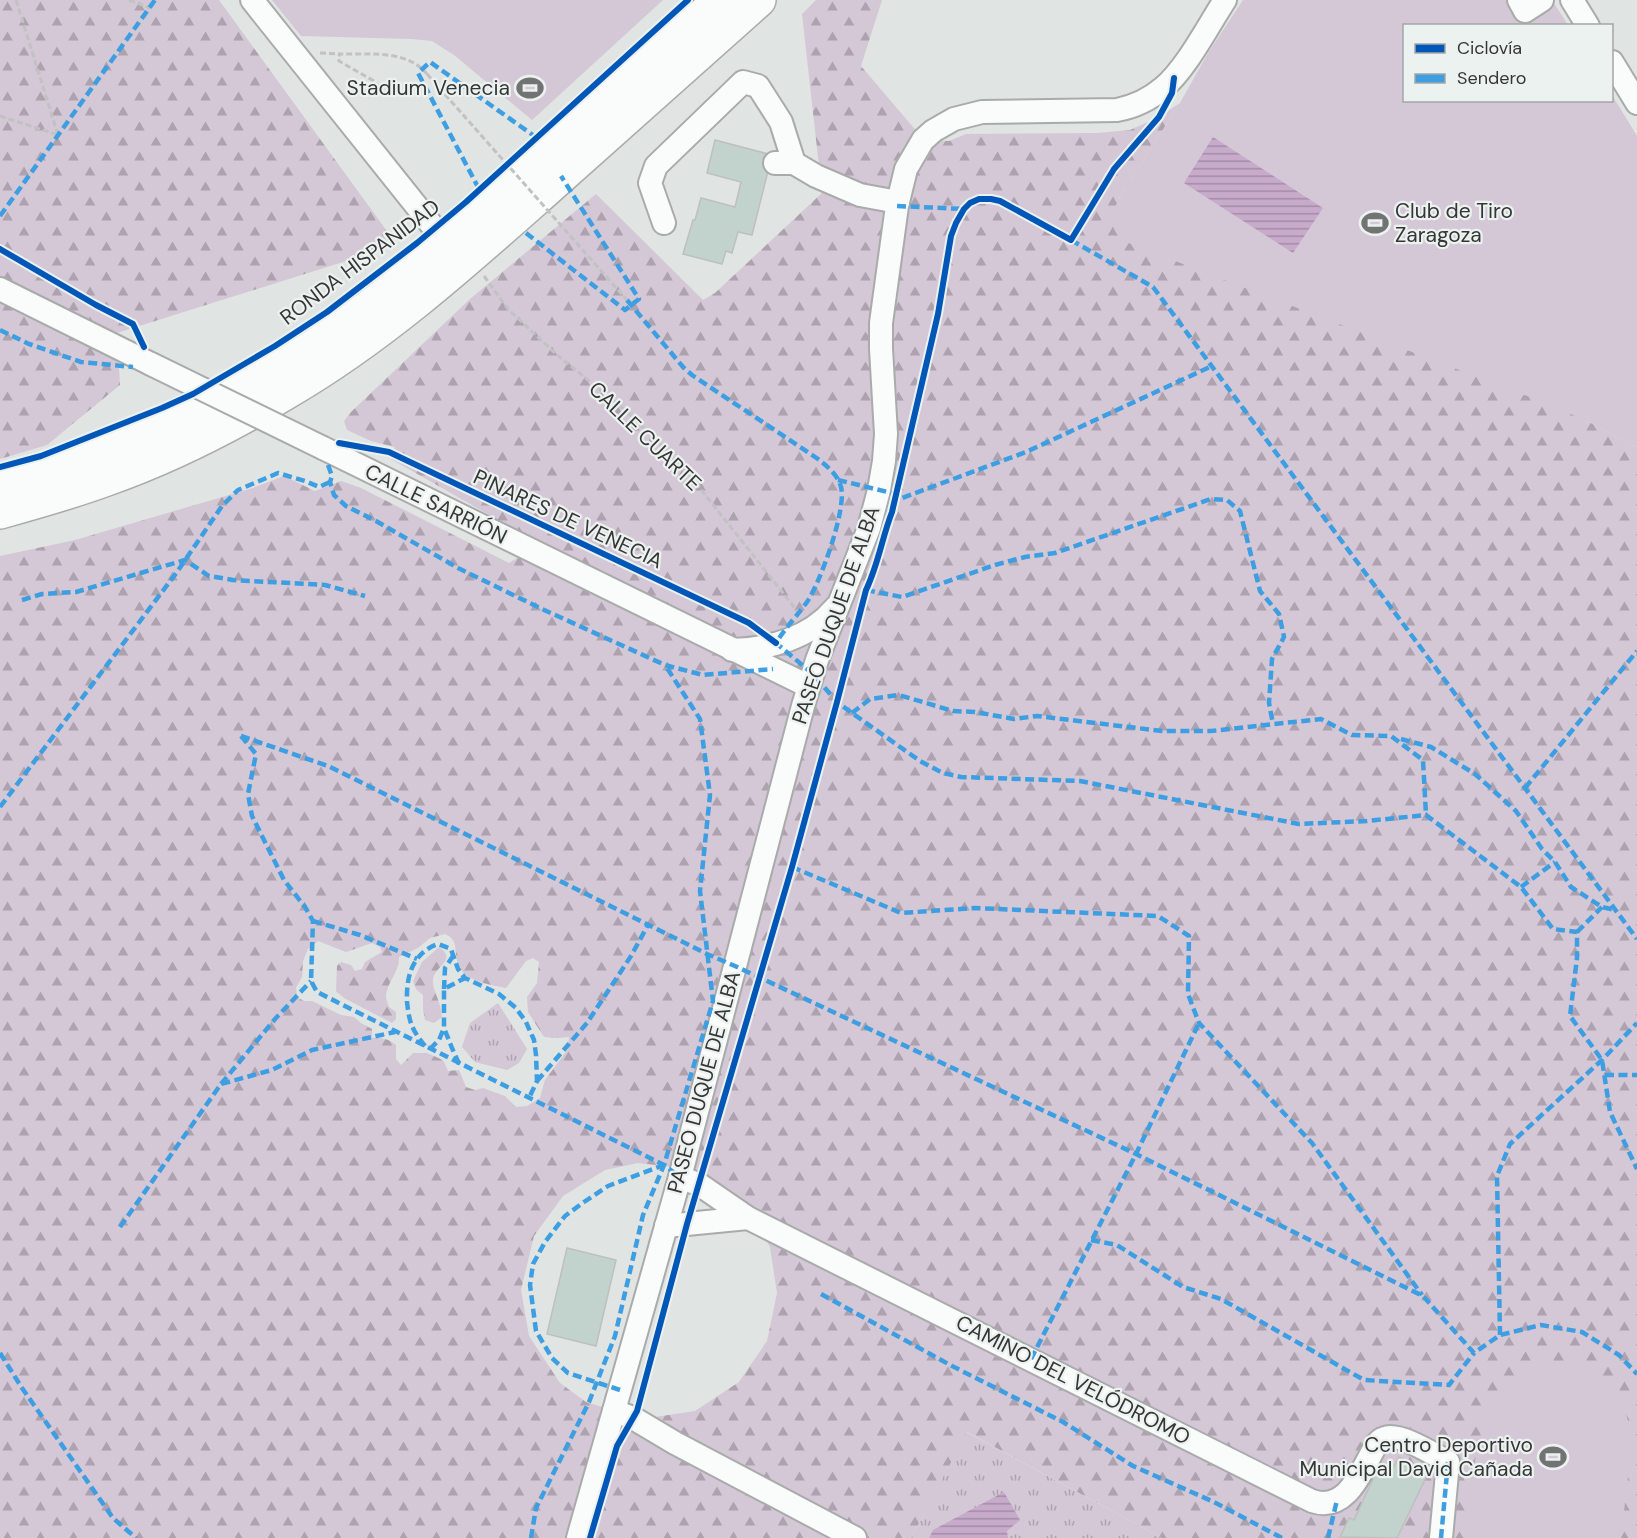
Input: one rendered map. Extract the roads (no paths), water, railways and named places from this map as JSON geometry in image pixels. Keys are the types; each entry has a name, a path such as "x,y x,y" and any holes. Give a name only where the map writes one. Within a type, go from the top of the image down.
{"highway":[{"name":"RONDA HISPANIDAD","path":"0,485 43,474 167,426 255,381 358,316 465,258 720,0"},
{"name":"RONDA HISPANIDAD","path":"0,512 109,478 190,444 288,392 372,336 465,258 759,0"}],"street":[{"path":"252,0 318,83 465,258"},
{"name":"PASEO DUQUE DE ALBA","path":"579,1538 680,1177 808,686 870,528 884,461 885,411 881,323 898,202 906,169 923,140 933,131 962,116 982,112 1117,110 1128,108 1152,96 1174,78 1225,0"},
{"path":"1519,0 1525,11 1542,0"},
{"path":"1572,0 1587,24"},
{"path":"1613,65 1637,103"},
{"path":"664,224 650,183 656,166 743,82 758,86 781,122 784,163 860,195 898,202"},
{"name":"CALLE SARRIÓN","path":"0,289 808,686"},
{"path":"732,650 761,647 799,636 821,623 841,600"},
{"name":"CAMINO DEL VELÓDROMO","path":"680,1177 700,1185 748,1218 1317,1502 1332,1502 1350,1491 1375,1447 1386,1437 1410,1443 1448,1462 1441,1538"},
{"path":"666,1226 748,1218"},
{"path":"614,1411 633,1418 675,1443 855,1538"}],"place":[{"name":"Stadium Venecia","path":"530,88"},
{"name":"Club de Tiro Zaragoza","path":"1375,223"},
{"name":"Centro Deportivo Municipal David Cañada","path":"1553,1457"}]}
